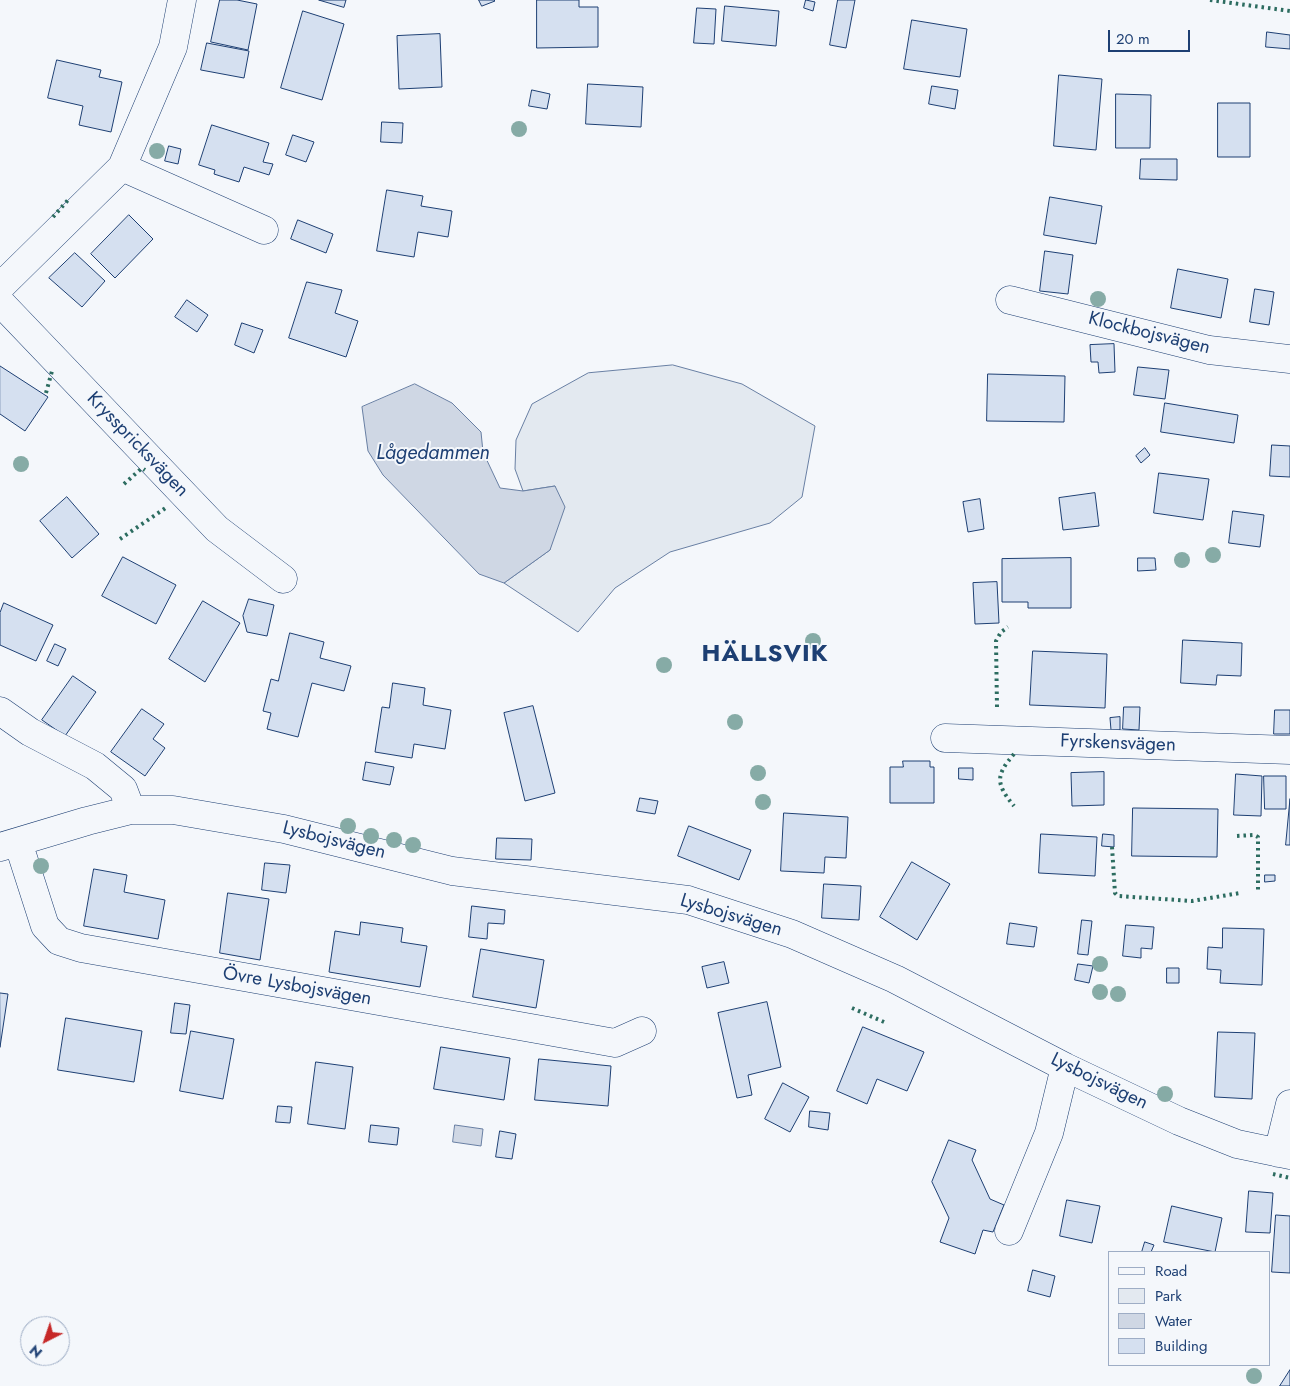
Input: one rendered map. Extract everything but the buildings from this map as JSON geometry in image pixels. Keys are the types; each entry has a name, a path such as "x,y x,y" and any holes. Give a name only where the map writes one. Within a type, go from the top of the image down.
{"street":[{"path":"0,287 122,168 173,47 182,0"},
{"path":"122,168 264,230"},
{"name":"Klockbojsvägen","path":"1010,300 1210,350 1290,359"},
{"name":"Krysspricksvägen","path":"0,302 217,529 283,579"},
{"path":"0,711 30,732 95,766 123,789 131,810"},
{"name":"Fyrskensvägen","path":"945,738 1290,750"},
{"name":"Lysbojsvägen","path":"9,844 78,823 131,810 173,810 239,820 452,871 688,900 792,934 895,980 1065,1067 1180,1121 1237,1144 1284,1154"},
{"name":"Övre Lysbojsvägen","path":"9,844 45,926 59,941 81,948 615,1043 642,1031"},
{"path":"1009,1231 1050,1133 1065,1067"},
{"path":"1284,1154 1290,1104"}],"green space":[{"path":"673,365 742,384 815,426 802,497 770,523 670,552 615,588 578,632 504,583 550,550 555,486 523,491 515,469 516,440 532,404 588,373"}],"water":[{"name":"Lågedammen","path":"415,384 452,403 481,432 483,452 500,488 523,491 555,486 565,507 550,550 504,583 479,574 383,475 368,451 362,407"},
{"path":"455,1125 483,1129 481,1146 453,1142"}],"hedge":[{"path":"1210,0 1290,11"},
{"path":"53,217 68,200"},
{"path":"46,393 52,371"},
{"path":"124,484 142,468 145,470"},
{"path":"120,539 167,507"},
{"path":"997,707 996,641 1001,632 1008,627"},
{"path":"1014,754 1003,768 1000,780 1004,792 1014,806"},
{"path":"1237,836 1254,835 1258,837 1258,890"},
{"path":"1112,847 1115,893 1118,896 1192,901 1240,893"},
{"path":"852,1008 884,1022"},
{"path":"1273,1174 1290,1178"}],"district":[{"name":"HÄLLSVIK","path":"765,655"}]}
